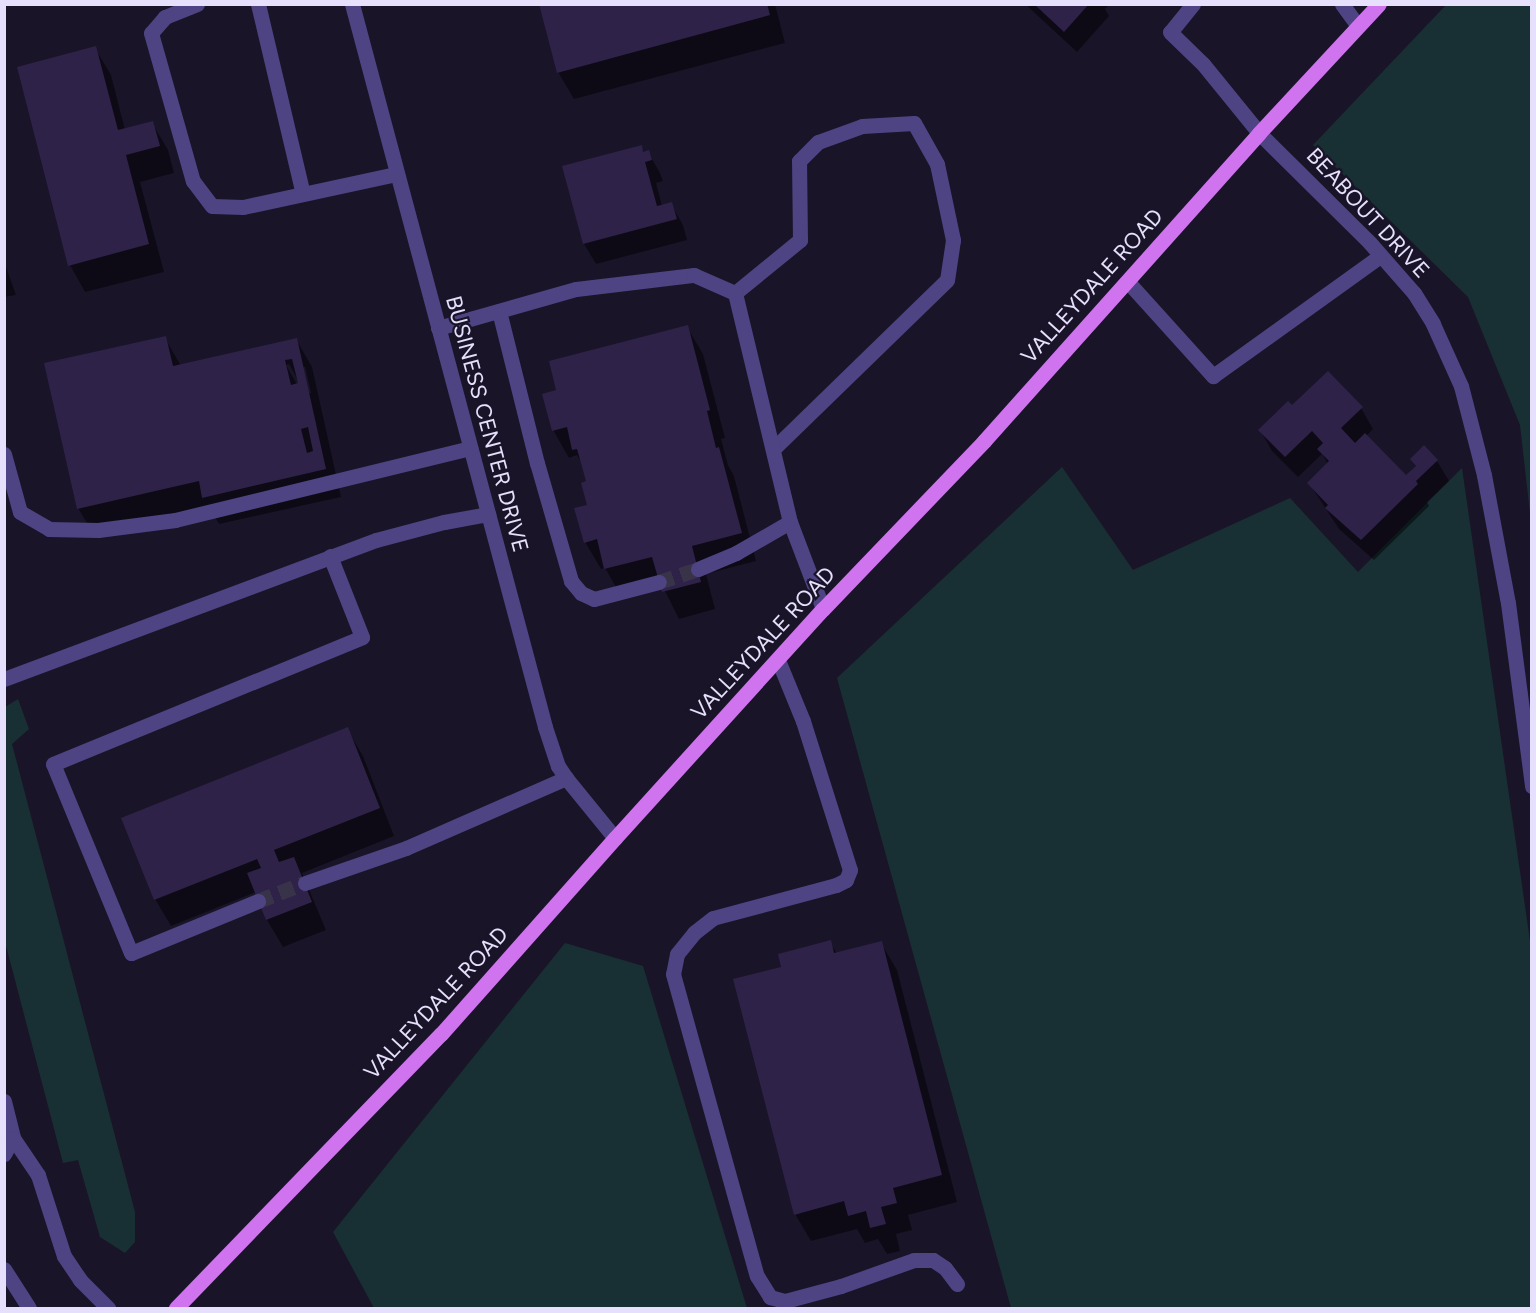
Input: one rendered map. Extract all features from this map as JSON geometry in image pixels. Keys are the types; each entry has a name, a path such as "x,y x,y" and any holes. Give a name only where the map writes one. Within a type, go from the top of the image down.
{"main road":[{"name":"VALLEYDALE ROAD","path":"176,1308 441,1034 823,609 984,441 1259,133 1378,4"}],"street":[{"path":"197,4 165,17 152,33 193,181 212,206 243,207 396,174"},
{"path":"258,4 303,194"},
{"name":"BUSINESS CENTER DRIVE","path":"352,4 545,727 558,766 615,838"},
{"name":"BEABOUT DRIVE","path":"1193,4 1170,32 1203,64 1259,133 1414,293 1433,324 1461,386 1484,475 1508,603 1532,786"},
{"path":"1342,4 1358,26"},
{"path":"735,293 800,240 799,161 818,142 862,126 914,123 937,164 953,240 947,280 773,449"},
{"path":"1128,282 1214,376 1380,256"},
{"path":"438,328 576,289 694,275 735,293"},
{"path":"735,293 790,522 823,609"},
{"path":"499,310 537,463 571,581 581,593 594,599 659,582"},
{"path":"4,454 20,512 50,529 98,530 175,520 470,448"},
{"path":"4,679 330,556 399,534 488,514"},
{"path":"698,568 736,553 790,522"},
{"path":"258,901 131,953 53,764 362,637 330,556"},
{"path":"778,660 803,721 850,870 846,880 836,885 713,918 694,933 677,954 673,974 757,1276 770,1297 785,1301 841,1286 914,1260 933,1260 945,1268 957,1284"},
{"path":"305,883 406,848 566,778"},
{"path":"4,1101 9,1140 4,1154"},
{"path":"9,1140 38,1175 64,1256 80,1280 108,1308"},
{"path":"4,1269 29,1308"}],"green space":[{"path":"1447,4 1531,5 1531,522 1520,425 1468,297 1313,145"},
{"path":"1062,467 1133,570 1290,498 1358,572 1462,468 1531,948 1531,1308 1011,1308 837,678"},
{"path":"18,699 29,729 12,744 135,1212 135,1242 125,1253 100,1237 78,1160 63,1163 5,942 5,707"},
{"path":"565,943 643,966 747,1308 374,1308 333,1232"}],"building":[{"path":"539,4 767,4 770,15 557,73"},
{"path":"1034,4 1089,4 1064,32"},
{"path":"96,46 118,130 153,121 160,146 126,155 149,244 68,266 17,67"},
{"path":"642,145 643,152 649,150 652,160 645,162 657,206 672,202 677,219 583,244 562,166"},
{"path":"688,325 710,410 707,411 716,448 719,447 742,533 692,546 701,582 662,592 652,557 604,569 597,539 584,543 574,508 587,505 581,483 586,481 577,449 572,450 567,427 552,431 542,394 556,390 549,361"},
{"path":"166,336 173,366 297,338 326,469 202,498 199,481 77,509 44,363","holes":["292,359 298,383 291,385 285,360","308,427 313,451 307,453 301,429"]},
{"path":"1328,371 1363,407 1341,428 1355,443 1365,433 1406,475 1416,466 1410,459 1424,445 1438,460 1416,481 1418,484 1361,540 1325,508 1328,505 1307,483 1329,461 1317,449 1323,443 1312,431 1285,457 1258,430 1288,401 1292,405"},
{"path":"348,727 380,808 274,850 279,862 294,857 312,902 266,920 247,873 261,868 257,859 154,900 121,818"},
{"path":"831,940 834,953 882,941 942,1175 893,1188 897,1203 881,1207 886,1224 870,1228 866,1211 848,1216 844,1201 794,1215 733,979 781,967 778,954"}],"tunnel":[{"path":"659,582 698,569"},
{"path":"258,901 305,883"}]}
